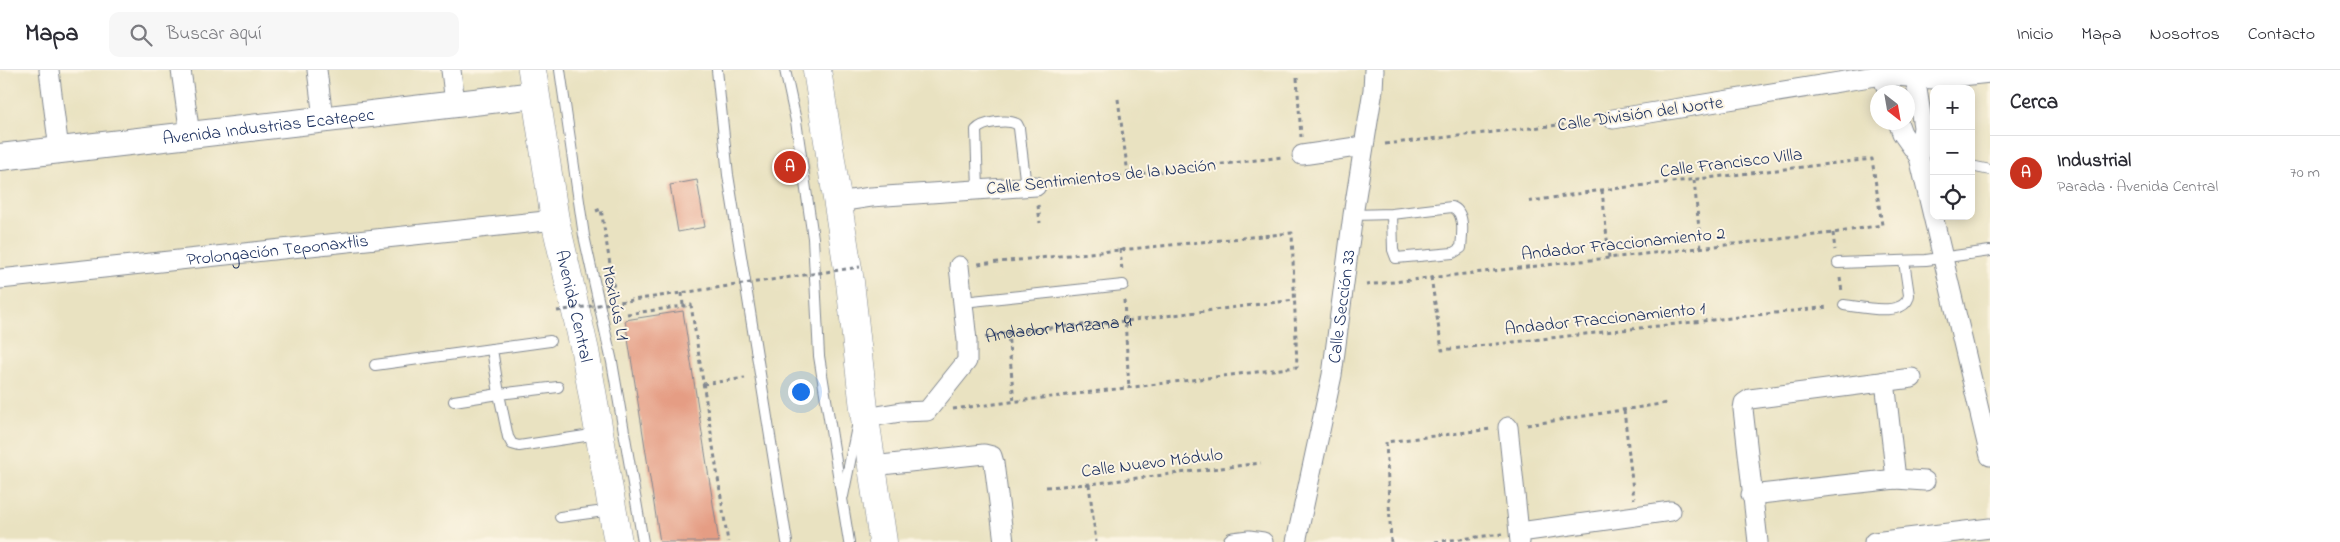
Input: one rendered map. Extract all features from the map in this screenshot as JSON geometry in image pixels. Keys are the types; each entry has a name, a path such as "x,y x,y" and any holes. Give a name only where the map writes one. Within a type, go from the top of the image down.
{"highway":[{"path":"817,70 850,282 864,410 883,542"},
{"name":"Avenida Central","path":"534,82 555,220 585,350 618,542"}],"street":[{"path":"49,70 58,150"},
{"path":"181,70 190,135"},
{"path":"317,70 323,118"},
{"path":"451,70 455,103"},
{"name":"Calle Sección 33","path":"1296,542 1332,375 1353,215 1373,90 1374,70"},
{"name":"Calle División del Norte","path":"1612,119 1914,74 1933,79 1990,73"},
{"path":"1914,74 1923,127 1925,166 1944,258 1990,455"},
{"name":"Avenida Industrias Ecatepec","path":"0,157 455,103 534,82"},
{"path":"1901,130 1925,166"},
{"path":"1302,155 1363,146"},
{"name":"Calle Sentimientos de la Nación","path":"838,202 871,197 1031,186"},
{"name":"Prolongación Teponaxtlis","path":"0,279 555,220"},
{"path":"959,266 968,340"},
{"name":"Andador Manzana 4","path":"927,411 967,361 968,340"},
{"path":"1758,542 1742,409 1746,401 1912,378"},
{"path":"1885,382 1896,479"},
{"path":"864,410 927,411"},
{"path":"1508,427 1520,537 1636,515 1671,511"},
{"path":"872,466 984,454 992,456 1004,542"},
{"path":"1751,495 1896,479 1925,481"},
{"path":"1874,542 1990,528"},
{"path":"1233,542 1249,540 1263,542"}],"lane":[{"name":"Mexibús L1","path":"560,70 584,236 612,362 643,542"},
{"path":"717,70 728,175 787,542"},
{"path":"785,70 796,121 813,238 819,356 849,542"},
{"path":"978,189 976,130 985,124 1013,122 1019,128 1031,186"},
{"path":"1975,167 1990,170"},
{"path":"1353,215 1392,214 1456,208 1461,219 1462,248 1453,253 1396,258 1393,250 1392,214"},
{"path":"1838,263 1944,258 1990,251"},
{"path":"1844,305 1894,309 1903,307 1908,301 1909,295 1904,261"},
{"path":"963,302 1123,285"},
{"path":"375,365 550,341"},
{"path":"492,349 508,437 515,446 599,434"},
{"path":"454,401 558,387"},
{"path":"842,502 855,435 864,410"},
{"path":"560,517 613,510"}],"path":[{"path":"1297,78 1302,155"},
{"path":"1118,99 1128,174"},
{"name":"Calle División del Norte","path":"1363,146 1612,119"},
{"name":"Calle Sentimientos de la Nación","path":"1031,186 1302,155"},
{"name":"Calle Francisco Villa","path":"1526,202 1602,190 1872,159 1882,225"},
{"path":"1694,180 1701,248"},
{"path":"1602,190 1609,258"},
{"name":"Andador Fraccionamiento 2","path":"1366,285 1701,248 1882,225"},
{"path":"927,411 1014,403 1297,367 1292,233 959,266"},
{"path":"1120,249 1130,389"},
{"path":"557,311 860,267"},
{"name":"Andador Fraccionamiento 1","path":"1431,277 1442,350 1844,305"},
{"path":"682,293 683,306"},
{"name":"Andador Manzana 4","path":"968,340 1008,332 1125,321 1294,300"},
{"path":"627,314 691,305 728,542"},
{"path":"1008,332 1014,403"},
{"path":"704,384 759,376"},
{"path":"1624,410 1636,515"},
{"path":"1386,442 1391,542"},
{"name":"Calle Nuevo Módulo","path":"1046,487 1090,484 1261,463"},
{"path":"1090,484 1096,542"},
{"path":"1435,542 1520,537"}],"building":[{"path":"697,180 705,227 678,232 670,185"},
{"path":"683,311 719,542 660,542 625,320"}],"place":[{"name":"Industrial","path":"790,167"}]}
